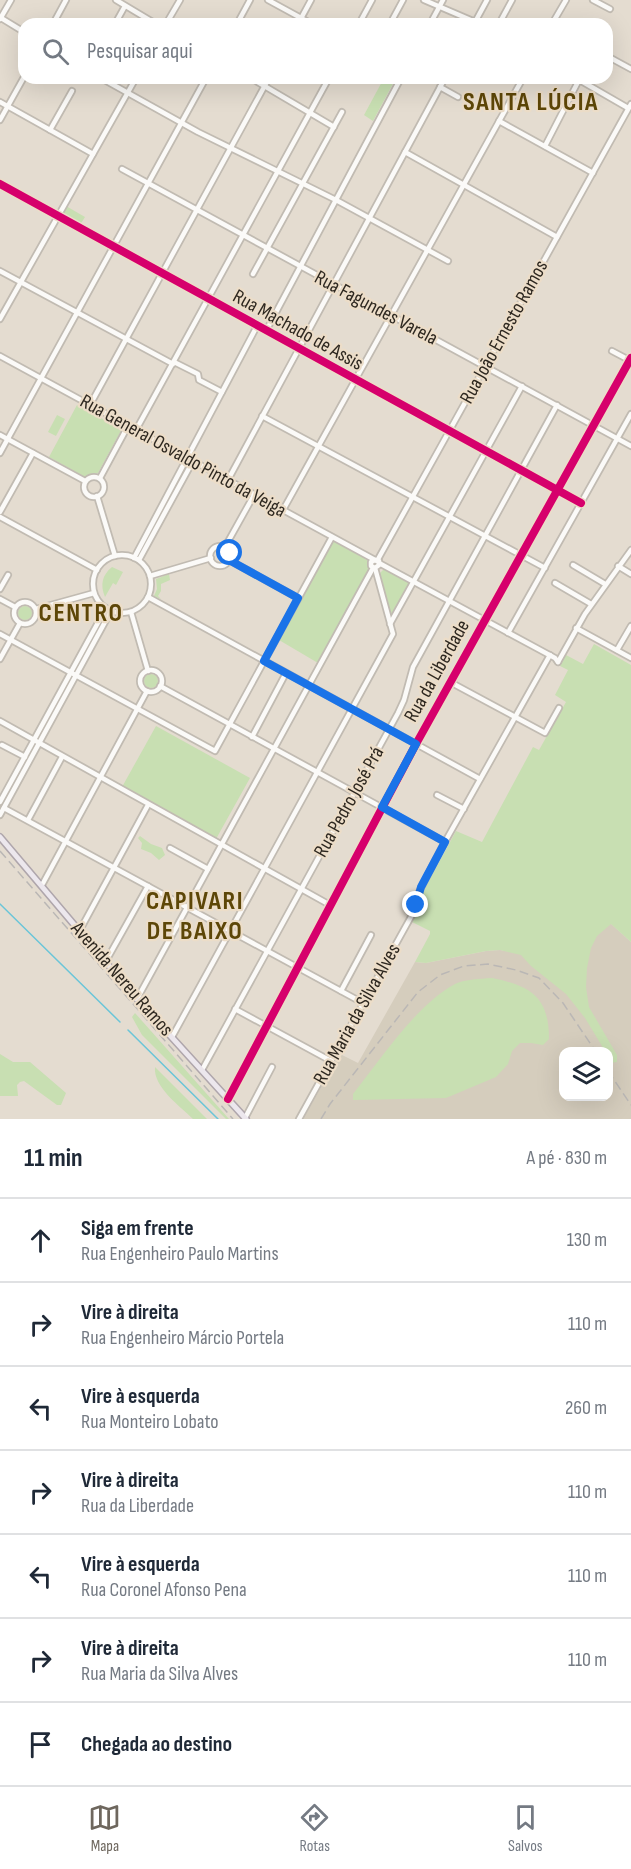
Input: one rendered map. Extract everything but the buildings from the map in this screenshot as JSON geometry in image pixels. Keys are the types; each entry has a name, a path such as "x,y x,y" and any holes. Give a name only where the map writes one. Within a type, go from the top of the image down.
{"main road":[{"name":"Avenida Nereu Ramos","path":"0,837 137,999 245,1118"}],"street":[{"path":"11,0 0,19 18,29"},
{"path":"56,18 66,0"},
{"path":"116,0 146,18"},
{"path":"170,18 180,0"},
{"path":"240,18 250,0"},
{"path":"268,0 301,18 311,0"},
{"path":"362,18 372,0"},
{"path":"393,18 403,0"},
{"path":"424,0 465,18"},
{"path":"434,18 443,0"},
{"path":"478,18 487,0"},
{"path":"502,18 512,0"},
{"path":"556,18 566,0"},
{"path":"593,0 610,9"},
{"path":"118,18 125,6"},
{"path":"613,59 631,69"},
{"path":"0,120 20,84"},
{"path":"111,84 181,124 336,200 448,261"},
{"path":"0,320 133,84"},
{"path":"0,453 203,84"},
{"path":"261,84 334,127"},
{"path":"136,430 326,84"},
{"path":"266,331 398,84"},
{"path":"228,480 442,84"},
{"path":"283,510 519,84"},
{"path":"545,146 576,84"},
{"path":"588,84 630,106"},
{"path":"90,405 264,86"},
{"path":"440,87 458,97"},
{"path":"50,130 72,91"},
{"path":"0,102 93,154"},
{"name":"Rua João Ernesto Ramos","path":"137,999 375,564 630,106"},
{"path":"253,274 342,112"},
{"path":"499,121 593,173"},
{"path":"405,152 557,237"},
{"name":"Rua Fagundes Varela","path":"122,169 631,446"},
{"name":"Rua Machado de Assis","path":"0,184 581,503"},
{"path":"0,271 126,340 198,374 199,380 222,392"},
{"path":"136,559 191,460 222,392 257,326"},
{"path":"612,351 631,360"},
{"name":"Rua General Osvaldo Pinto da Veiga","path":"0,356 367,556 375,564 413,581 556,658"},
{"name":"Rua da Liberdade","path":"228,1099 416,744 631,360"},
{"path":"390,624 522,386"},
{"name":"Rua Pedro José Prá","path":"202,1070 390,729 403,704 413,667 557,405"},
{"path":"508,633 631,414"},
{"path":"262,416 545,568"},
{"path":"100,478 128,426"},
{"path":"0,435 86,481"},
{"path":"0,512 33,453"},
{"path":"90,477 100,478 104,483 104,490 97,496 86,493 84,487 86,481 90,477"},
{"path":"225,547 254,495"},
{"path":"97,496 115,556"},
{"path":"0,517 97,570"},
{"path":"0,634 215,751 332,537"},
{"path":"225,547 230,553 229,560 225,564 214,563 211,552 214,548 225,547"},
{"name":"Rua Maria da Silva Alves","path":"299,1119 412,915 419,892 445,842 515,717 591,604 631,550"},
{"path":"115,556 136,559 150,576 151,588 143,604 131,612 117,613 101,605 94,593 94,578 97,570 115,556"},
{"path":"150,576 211,558"},
{"path":"229,560 298,598"},
{"path":"172,1037 393,634 375,564"},
{"path":"573,565 605,584"},
{"path":"618,566 631,574"},
{"path":"0,589 8,574"},
{"path":"555,583 591,604"},
{"path":"36,609 94,593"},
{"path":"148,597 480,779"},
{"path":"0,599 15,608"},
{"path":"15,608 24,602 31,603 36,609 36,616 31,622 20,623"},
{"path":"15,608 15,616 20,623"},
{"path":"0,802 71,672 109,610"},
{"path":"0,815 109,610"},
{"path":"131,612 148,671"},
{"path":"0,659 20,623"},
{"path":"617,650 631,626"},
{"path":"576,628 631,658"},
{"path":"153,670 159,674 162,680 160,686 153,691 147,690 142,686 143,673 153,670"},
{"path":"252,736 286,673"},
{"path":"450,682 544,733 558,708"},
{"path":"160,686 445,842"},
{"path":"42,885 147,690"},
{"path":"0,722 330,905"},
{"path":"2,745 25,757"},
{"path":"28,820 62,758"},
{"path":"438,795 464,809"},
{"path":"80,930 148,805"},
{"path":"4,808 363,1003"},
{"path":"170,849 208,869"},
{"path":"106,961 148,886"},
{"path":"341,991 371,935"},
{"path":"235,1009 331,1061"},
{"path":"245,1118 272,1067"}],"shaded area":[{"path":"551,869 631,942 631,1119 303,1119 340,1054 358,1063 415,962 426,963 500,950 522,954"}],"green space":[{"path":"381,84 393,84 373,121 364,115"},
{"path":"66,206 85,217 80,225 62,214"},
{"path":"77,405 114,425 116,423 123,427 98,473 85,477 49,457"},
{"path":"57,415 65,419 56,436 48,432"},
{"path":"333,541 368,561 368,571 318,663 279,640"},
{"path":"112,567 123,572 116,585 113,583 105,597 103,580"},
{"path":"384,569 409,583 391,615 380,573"},
{"path":"169,574 170,580 161,584 158,596 161,599 154,596 157,589 156,579"},
{"path":"22,606 28,606 32,613 28,620 22,620 18,616 18,610"},
{"path":"594,644 631,665 631,942 611,924 597,936 591,948 586,987 589,1007 612,1047 603,1047 585,1018 566,994 521,955 500,950 426,963 415,962 430,931 412,922 426,886 456,831 482,842 533,747 539,750 566,702 555,695 568,670 560,666 566,655 583,664"},
{"path":"148,674 154,674 158,681 154,688 148,688 144,684 144,678"},
{"path":"156,726 250,778 216,839 122,787"},
{"path":"140,836 162,848 165,855 159,860 151,853 141,849 142,843 138,838"},
{"path":"492,978 527,990 541,1003 546,1013 549,1039 543,1045 520,1043 512,1051 508,1064 496,1077 446,1098 353,1100 353,1094 387,1050 427,1005 455,984 468,980"},
{"path":"135,1013 229,1119 226,1119 142,1035 132,1017"},
{"path":"613,1048 617,1055 617,1062 613,1063"},
{"path":"0,1054 13,1062 30,1062 66,1093 61,1105 57,1105 24,1081 17,1085 18,1096 0,1096"},
{"path":"155,1067 207,1119 193,1119 175,1102 158,1082"}],"waterway":[{"path":"0,904 120,1022"},
{"path":"128,1030 218,1119"}],"railway":[{"path":"0,851 233,1119"},
{"path":"321,1119 330,1104 418,992 440,975 464,966 488,964 539,978 563,1003 593,1047"},
{"path":"613,1078 631,1105"}],"cycle path":[{"path":"0,184 581,503"},
{"path":"228,1099 416,744 631,358"}],"district":[{"name":"SANTA LÚCIA","path":"531,102"},
{"name":"CENTRO","path":"81,613"},
{"name":"CAPIVARI DE BAIXO","path":"195,916"}],"route":[{"path":"230,553 229,560 298,598 264,661 416,744 382,807 445,842 421,887 416,905"}]}
